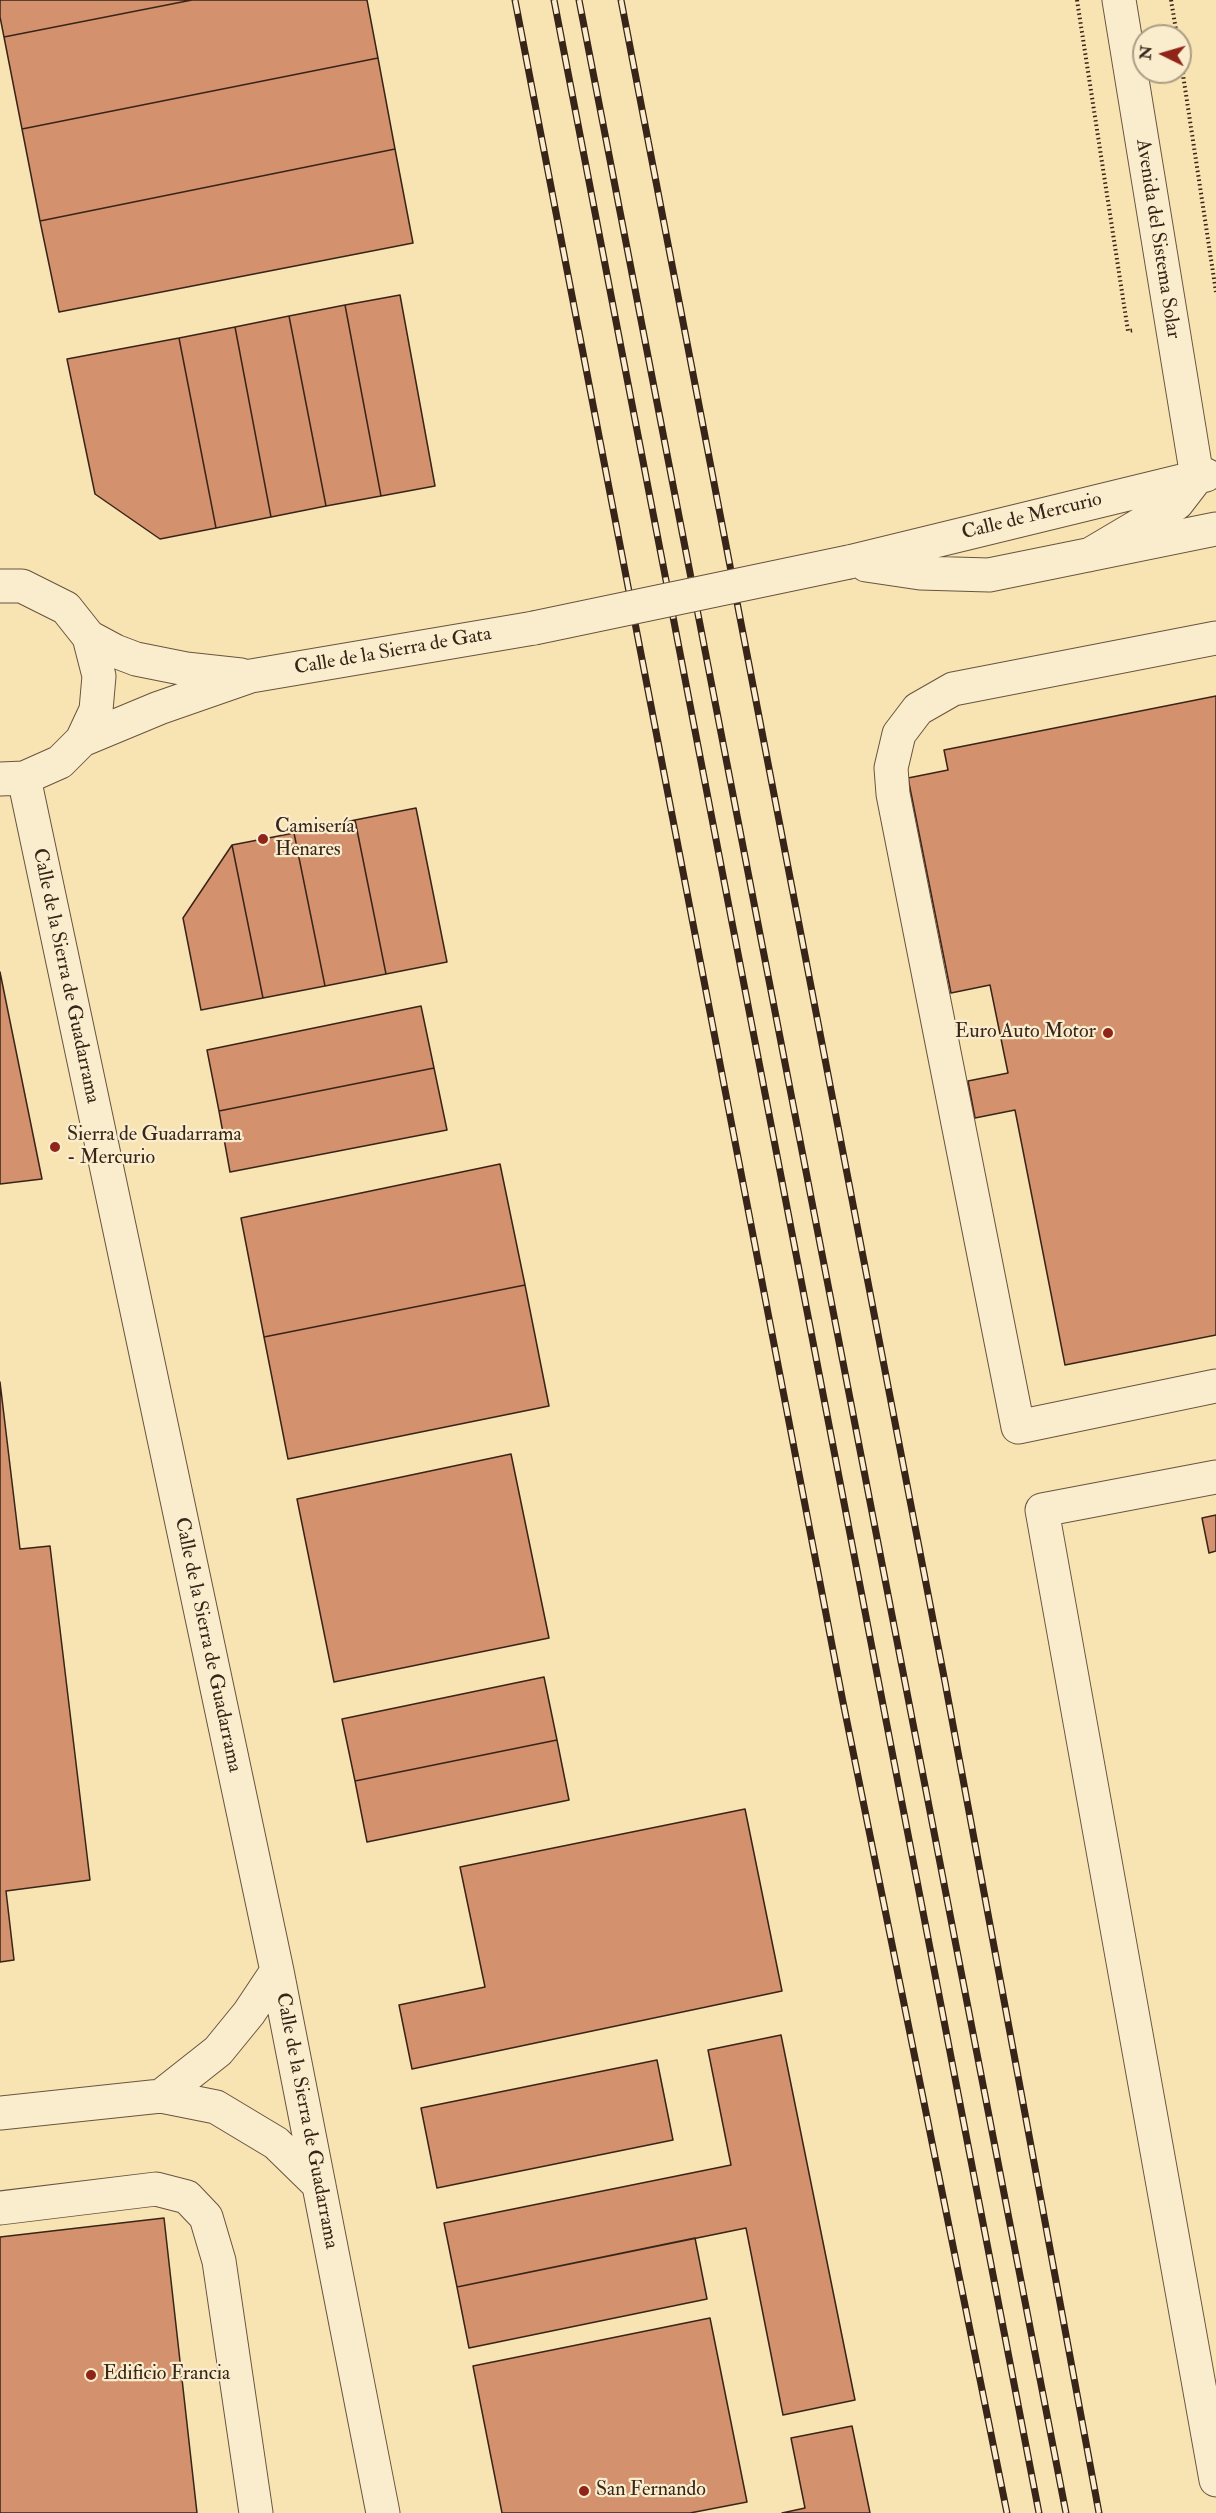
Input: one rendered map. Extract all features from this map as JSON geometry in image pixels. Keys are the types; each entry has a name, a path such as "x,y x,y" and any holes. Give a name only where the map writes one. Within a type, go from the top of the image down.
{"street":[{"name":"Avenida del Sistema Solar","path":"1119,0 1210,478"},
{"path":"1089,555 1177,503 1210,478"},
{"name":"Calle de Mercurio","path":"534,628 849,562 1210,478"},
{"name":"Calle de Mercurio","path":"849,562 920,573 988,575 1216,529"},
{"path":"0,586 22,586 66,608 89,637 99,676 96,711 82,740 60,762 12,778"},
{"name":"Calle de la Sierra de Gata","path":"82,740 159,708 251,676 534,628"},
{"name":"Calle de la Sierra de Gata","path":"89,637 136,659 186,669 251,676"},
{"path":"1216,638 953,688 918,710 899,734 891,768 896,806 1018,1427 1216,1386"},
{"name":"Calle de la Sierra de Guadarrama","path":"12,778 277,1971 383,2513"},
{"path":"1216,1477 1042,1510 1216,2480"},
{"path":"161,2096 218,2050 249,2013 277,1971"},
{"path":"0,2113 161,2096 216,2107 276,2143 319,2185"},
{"path":"0,2208 156,2189 187,2197 206,2217 219,2261 256,2513"}],"path":[{"path":"1077,0 1128,331"},
{"path":"1171,0 1175,24"},
{"path":"1184,84 1216,292"}],"building":[{"path":"0,0 192,0 4,37 0,17"},
{"path":"192,0 367,0 378,58 22,129 4,37"},
{"path":"378,58 395,149 40,221 22,129"},
{"path":"395,149 413,243 59,312 40,221"},
{"path":"400,295 435,486 381,496 345,305"},
{"path":"345,305 381,496 326,506 289,316"},
{"path":"289,316 326,506 271,517 235,327"},
{"path":"235,327 271,517 216,528 179,338"},
{"path":"179,338 216,528 160,539 95,494 67,359"},
{"name":"Euro Auto Motor","path":"1216,696 1216,1335 1065,1365 1015,1110 975,1118 968,1081 1008,1073 990,985 951,993 908,778 948,770 944,750"},
{"path":"416,808 447,962 386,974 355,820"},
{"path":"355,820 386,974 325,986 294,833"},
{"path":"294,833 325,986 263,998 232,845"},
{"path":"232,845 263,998 201,1010 183,918"},
{"path":"0,972 42,1179 0,1184"},
{"path":"421,1006 434,1068 219,1111 207,1050"},
{"path":"434,1068 447,1130 230,1172 219,1111"},
{"path":"500,1164 525,1285 264,1337 241,1218"},
{"path":"525,1285 549,1406 288,1459 264,1337"},
{"path":"0,1382 20,1549 50,1546 90,1880 6,1891 14,1960 0,1962"},
{"path":"511,1454 549,1638 334,1682 297,1499"},
{"path":"1216,1515 1216,1551 1209,1553 1202,1518"},
{"path":"544,1677 557,1740 355,1781 342,1719"},
{"path":"557,1740 569,1800 367,1842 355,1781"},
{"path":"745,1809 782,1991 412,2069 399,2005 485,1987 460,1867"},
{"path":"781,2035 855,2400 783,2415 746,2228 457,2287 444,2223 731,2165 708,2050"},
{"path":"657,2060 673,2140 437,2188 421,2108"},
{"name":"Edificio Francia","path":"164,2218 197,2513 0,2513 0,2237"},
{"path":"695,2238 707,2299 469,2348 457,2287"},
{"path":"710,2318 747,2502 690,2513 502,2513 473,2366"},
{"path":"852,2426 870,2513 782,2513 805,2508 791,2438"}],"railway":[{"path":"515,0 843,1702 1007,2513"},
{"path":"554,0 1039,2513"},
{"path":"579,0 1066,2513"},
{"path":"621,0 945,1682 1099,2513"}],"place":[{"name":"Camisería Henares","path":"263,839"},
{"name":"Euro Auto Motor","path":"1108,1033"},
{"name":"Sierra de Guadarrama - Mercurio","path":"55,1147"},
{"name":"Edificio Francia","path":"91,2375"},
{"name":"San Fernando","path":"584,2491"}]}
